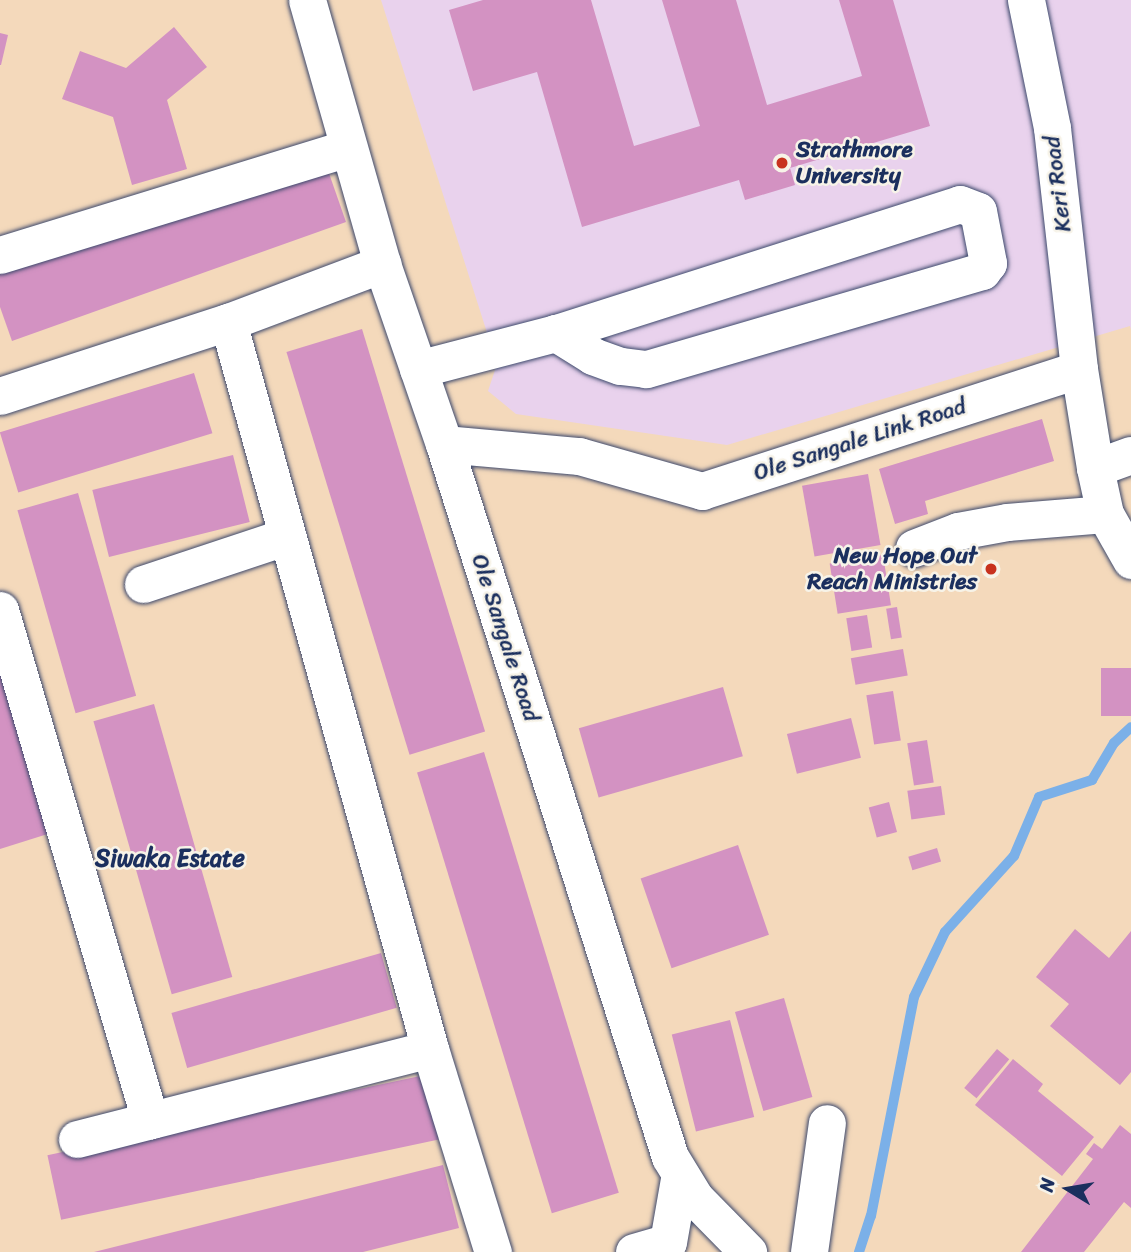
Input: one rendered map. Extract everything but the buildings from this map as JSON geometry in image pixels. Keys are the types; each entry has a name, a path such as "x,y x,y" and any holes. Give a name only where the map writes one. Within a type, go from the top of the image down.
{"street":[{"name":"Ole Sangale Road","path":"307,0 382,264 444,444 679,1179 748,1252"},
{"name":"Keri Road","path":"1026,0 1052,128 1079,369"},
{"path":"0,255 348,148"},
{"path":"418,369 556,333 960,204 978,211 988,263 982,271 660,365 646,369 620,366 556,333"},
{"path":"0,396 228,322 382,264"},
{"path":"228,322 429,1049 493,1252"},
{"path":"1079,369 1105,514 1131,560"},
{"name":"Ole Sangale Link Road","path":"444,444 579,456 702,491 1079,369"},
{"path":"1095,468 1131,455"},
{"path":"914,548 958,531 1007,522 1105,514"},
{"path":"143,584 287,536"},
{"path":"0,610 150,1121"},
{"path":"78,1139 429,1049"},
{"path":"809,1252 827,1123"},
{"path":"634,1252 668,1242 679,1179"}],"shaded area":[{"name":"Strathmore University","path":"381,0 1131,0 1131,330 1130,326 727,445 516,414 488,391 497,364"}],"waterway":[{"path":"859,1252 871,1216 914,997 945,932 1014,856 1039,797 1092,780 1114,743 1131,727"}],"place":[{"name":"Strathmore University","path":"782,163"},
{"name":"New Hope Out Reach Ministries","path":"991,569"}],"district":[{"name":"Siwaka Estate","path":"170,859"}]}
